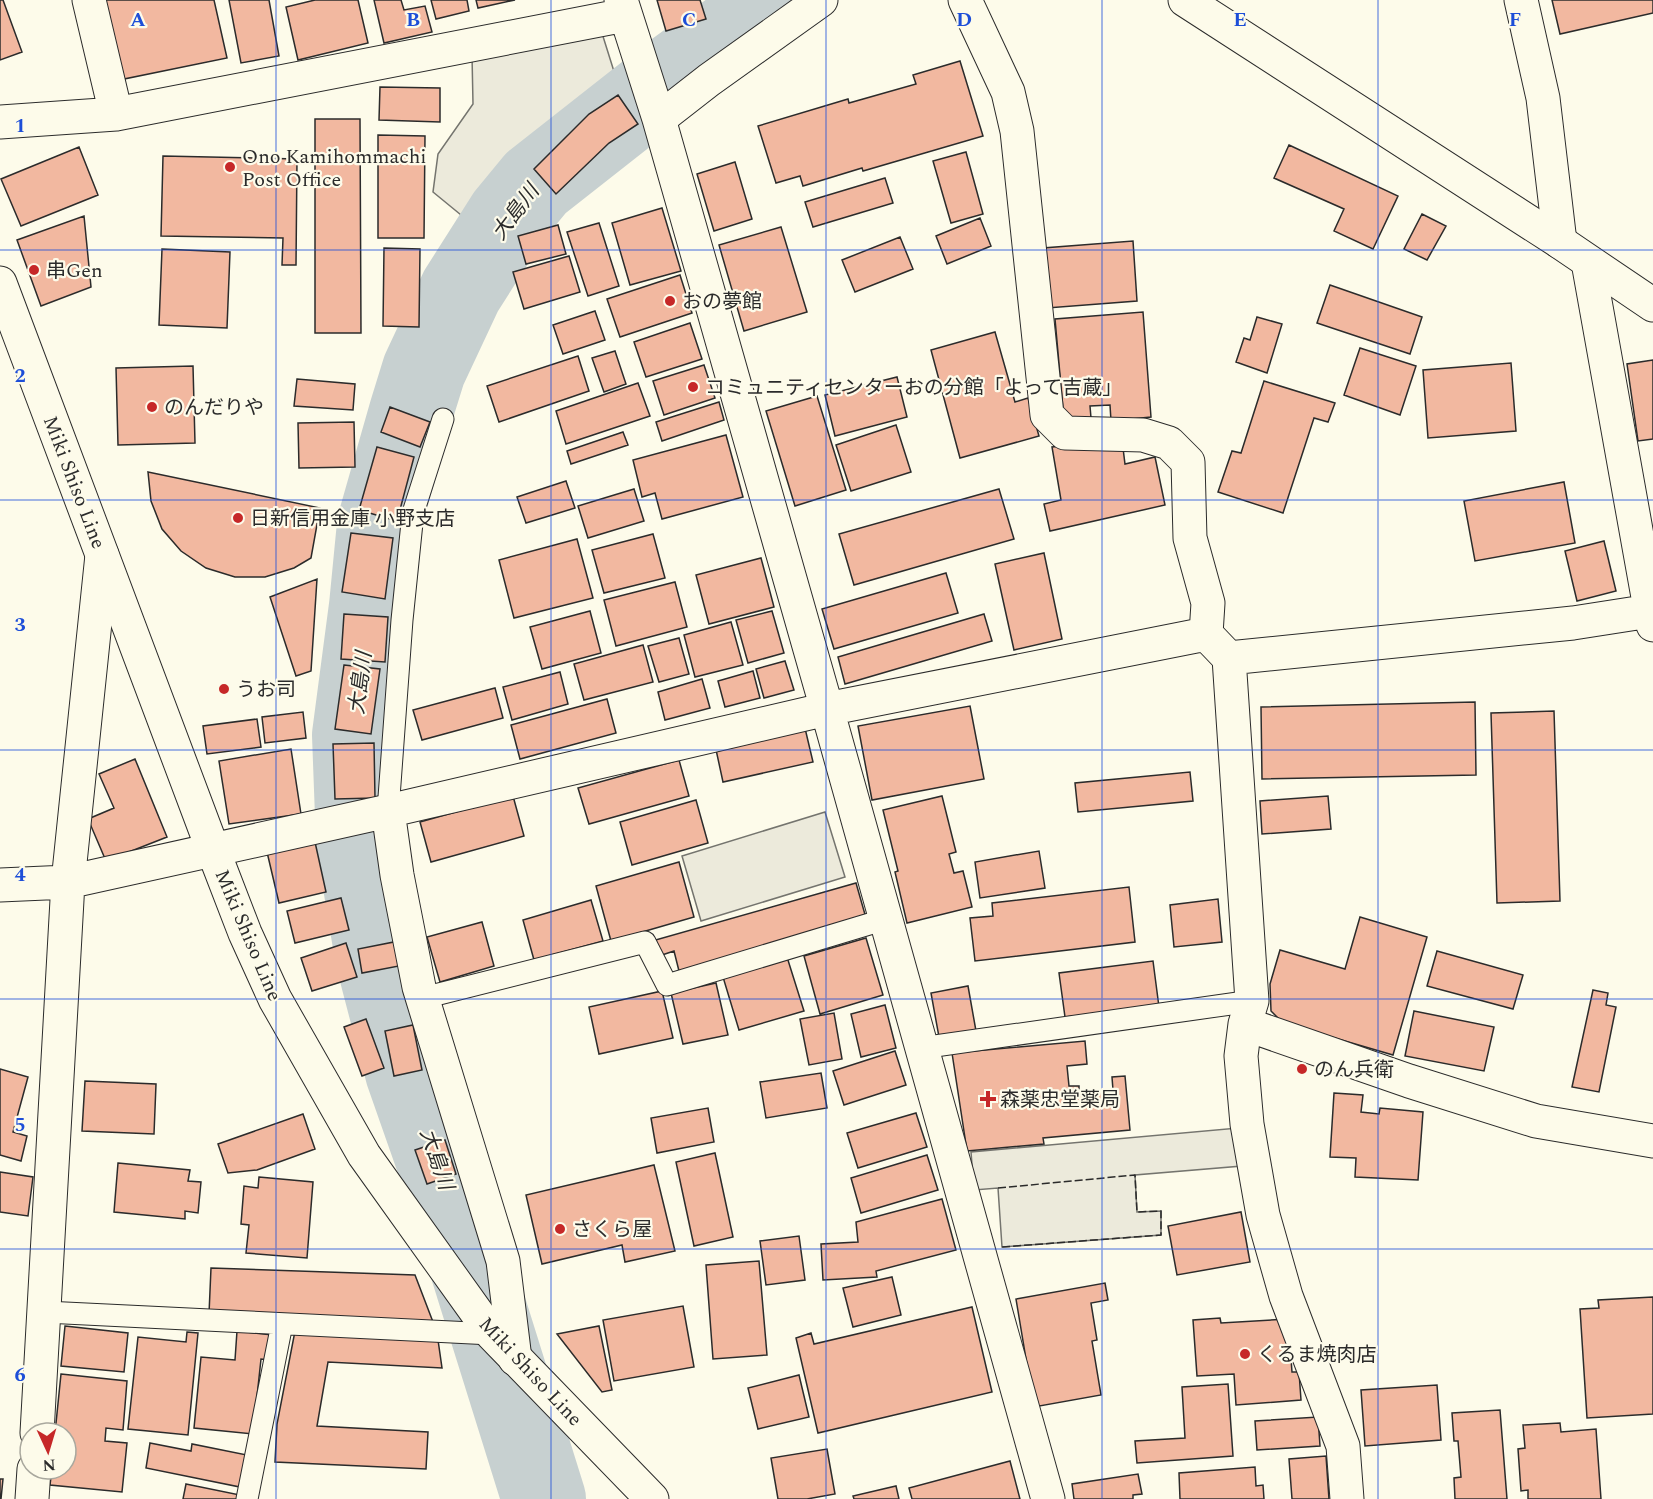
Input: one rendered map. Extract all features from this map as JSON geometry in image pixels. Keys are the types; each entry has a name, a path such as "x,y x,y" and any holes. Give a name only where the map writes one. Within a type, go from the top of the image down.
{"street":[{"path":"89,0 116,114"},
{"path":"659,119 709,80 821,0"},
{"path":"966,0 1008,92 1017,131 1047,415 1065,433 1143,435 1169,443 1188,462 1190,538 1208,603 1206,634 1229,658 1248,1012 1241,1056 1247,1124 1263,1215 1286,1296 1344,1446 1347,1499"},
{"path":"1185,0 1560,242 1653,305"},
{"path":"1521,0 1543,98 1560,242"},
{"path":"0,122 116,114 623,8 659,119 1048,1499"},
{"path":"1229,658 1573,623 1652,618 1645,533 1588,262"},
{"name":"Miki Shiso Line","path":"0,283 213,850 249,942 275,999 364,1155 492,1334 652,1499"},
{"path":"38,1421 68,882 102,555"},
{"path":"0,885 68,882 388,811 827,709 1206,634"},
{"path":"388,811 397,875 419,987 503,1262 515,1359"},
{"path":"1248,1012 1408,1081 1536,1121 1653,1141"},
{"path":"32,1499 33,1481"}],"lane":[{"path":"388,811 412,513 443,419"},
{"path":"423,998 645,942 667,985 886,919"},
{"path":"921,1048 1248,1012"},
{"path":"45,1312 492,1334"},
{"path":"248,1499 282,1324"}],"shaded area":[{"path":"601,30 617,81 571,122 520,177 483,233 433,192 438,154 473,104 472,55"},
{"path":"825,812 845,877 701,921 682,856"},
{"path":"1238,1128 1242,1166 1135,1175 1137,1212 1161,1211 1161,1235 1002,1247 998,1188 974,1190 971,1152"}],"building":[{"path":"0,0 3,0 22,52 0,60"},
{"path":"102,0 214,0 227,58 119,80"},
{"path":"229,0 269,0 279,56 241,63"},
{"path":"315,0 358,0 368,43 298,60 286,7"},
{"path":"374,0 401,0 404,10 425,6 432,32 384,43"},
{"path":"431,0 467,0 469,11 436,19"},
{"path":"476,0 515,0 478,8"},
{"path":"657,0 700,0 706,19 666,31"},
{"path":"1552,0 1653,0 1653,13 1560,34"},
{"path":"960,61 983,136 803,186 800,176 776,183 758,126 848,99 849,103 916,84 913,75"},
{"path":"380,87 440,88 440,122 379,120"},
{"path":"618,95 638,124 609,143 556,194 534,169 589,114"},
{"path":"315,119 360,119 361,333 315,333"},
{"path":"378,135 425,136 424,238 378,238"},
{"path":"1289,145 1398,196 1373,249 1334,231 1344,209 1274,178"},
{"path":"79,147 98,195 21,226 1,179"},
{"path":"966,152 983,214 951,223 933,161"},
{"path":"163,156 297,159 296,265 282,265 283,238 161,236"},
{"path":"735,162 752,219 714,231 697,174"},
{"path":"885,178 893,203 813,227 805,202"},
{"path":"662,208 681,271 630,285 612,223"},
{"path":"1422,214 1446,226 1427,260 1404,249"},
{"path":"84,216 91,287 41,306 17,240"},
{"path":"980,218 991,246 947,264 936,236"},
{"path":"599,223 619,286 588,296 567,232"},
{"path":"558,225 566,254 526,264 518,236"},
{"path":"781,227 807,312 744,331 719,245"},
{"path":"900,237 913,269 855,292 842,260"},
{"path":"1133,241 1137,301 1047,308 1043,248"},
{"path":"384,248 420,249 419,327 383,326"},
{"path":"162,249 230,252 227,328 159,325"},
{"path":"569,256 580,292 524,309 513,272"},
{"path":"680,275 692,313 620,337 607,299"},
{"path":"1330,285 1422,317 1410,354 1317,323"},
{"path":"595,311 605,340 563,354 553,325"},
{"path":"1143,312 1151,417 1111,421 1110,405 1090,406 1091,418 1064,420 1055,319"},
{"path":"1257,317 1282,324 1267,373 1236,362 1244,338 1250,340"},
{"path":"690,323 702,359 646,377 634,342"},
{"path":"995,332 1015,402 1028,398 1039,436 960,458 931,350"},
{"path":"1360,348 1416,366 1400,415 1344,395"},
{"path":"615,351 626,384 604,392 592,358"},
{"path":"578,356 589,391 499,422 487,386"},
{"path":"1653,360 1653,439 1638,441 1627,364"},
{"path":"1511,363 1516,431 1428,438 1423,370"},
{"path":"704,365 715,398 664,415 653,381"},
{"path":"193,366 195,443 118,445 116,368"},
{"path":"897,377 907,417 835,436 825,395"},
{"path":"297,379 355,384 353,410 294,406"},
{"path":"1264,381 1335,403 1328,422 1314,418 1283,513 1218,492 1232,451 1241,453"},
{"path":"638,383 650,416 566,444 556,411"},
{"path":"817,396 846,490 795,506 766,411"},
{"path":"719,402 724,420 662,441 656,422"},
{"path":"390,407 430,422 420,447 381,432"},
{"path":"354,422 355,467 299,468 298,423"},
{"path":"896,425 911,472 851,491 836,445"},
{"path":"623,432 628,445 571,464 567,451"},
{"path":"726,435 743,497 662,519 655,493 642,497 633,460"},
{"path":"1122,440 1125,464 1155,457 1165,505 1050,531 1044,504 1061,500 1052,447"},
{"path":"377,447 414,457 397,521 359,510"},
{"path":"148,472 320,508 311,558 294,568 265,577 235,577 206,568 181,551 162,529 151,501"},
{"path":"566,481 575,508 526,523 517,497"},
{"path":"1564,482 1575,543 1475,561 1464,501"},
{"path":"634,489 644,521 588,538 578,506"},
{"path":"999,489 1014,539 854,585 839,534"},
{"path":"351,533 393,538 385,599 342,592"},
{"path":"653,534 665,578 604,593 592,550"},
{"path":"577,539 593,598 514,618 499,560"},
{"path":"1604,541 1616,591 1577,601 1565,551"},
{"path":"1044,553 1062,639 1014,650 995,564"},
{"path":"761,558 774,607 709,624 696,575"},
{"path":"946,573 958,613 834,649 822,609"},
{"path":"317,579 311,671 296,676 270,597"},
{"path":"675,582 687,627 616,646 604,600"},
{"path":"590,611 601,653 542,669 530,627"},
{"path":"772,611 784,653 748,663 736,620"},
{"path":"344,614 388,617 385,662 341,659"},
{"path":"984,614 992,641 845,684 838,657"},
{"path":"731,622 743,665 695,677 684,635"},
{"path":"679,638 689,674 659,682 648,646"},
{"path":"643,645 653,682 584,700 574,664"},
{"path":"785,661 794,690 764,698 756,669"},
{"path":"344,665 380,669 371,734 335,729"},
{"path":"753,671 760,698 725,707 718,681"},
{"path":"560,672 568,704 512,720 503,687"},
{"path":"702,679 710,708 665,720 658,692"},
{"path":"495,688 503,718 422,740 413,710"},
{"path":"607,699 616,733 520,759 511,725"},
{"path":"1475,702 1476,775 1262,779 1261,707"},
{"path":"970,706 984,779 872,800 858,726"},
{"path":"1554,711 1560,901 1497,903 1491,713"},
{"path":"303,712 306,738 265,743 262,717"},
{"path":"257,719 261,747 207,754 203,726"},
{"path":"804,724 813,762 723,782 715,745"},
{"path":"374,743 375,798 335,799 333,744"},
{"path":"291,749 301,814 229,824 219,761"},
{"path":"135,759 167,837 106,861 88,819 114,808 99,774"},
{"path":"679,760 689,796 589,824 578,788"},
{"path":"1190,772 1193,801 1078,812 1075,783"},
{"path":"513,796 524,836 431,862 420,822"},
{"path":"942,796 956,852 949,854 954,873 963,871 972,907 907,923 895,872 898,871 883,810"},
{"path":"1328,796 1331,829 1262,834 1260,801"},
{"path":"696,800 708,843 632,865 620,822"},
{"path":"315,842 326,892 279,903 267,852"},
{"path":"1039,851 1045,888 980,898 975,862"},
{"path":"679,862 694,917 611,941 596,886"},
{"path":"856,883 866,918 679,971 674,951 656,957 652,941"},
{"path":"1129,887 1135,942 975,961 970,918 993,916 992,903"},
{"path":"341,898 349,930 295,943 287,911"},
{"path":"1218,899 1222,942 1174,947 1170,905"},
{"path":"591,900 603,941 534,960 523,920"},
{"path":"1360,917 1427,937 1393,1055 1283,1023 1271,1011 1270,984 1280,950 1345,969"},
{"path":"482,922 494,966 440,982 427,937"},
{"path":"866,938 883,995 820,1014 804,956"},
{"path":"394,942 399,966 362,973 358,949"},
{"path":"346,943 357,977 312,991 301,958"},
{"path":"1437,951 1523,975 1513,1009 1427,986"},
{"path":"787,957 804,1011 739,1030 723,977"},
{"path":"1153,961 1159,1007 1065,1017 1059,973"},
{"path":"716,983 728,1035 683,1044 671,993"},
{"path":"968,986 976,1031 939,1037 931,993"},
{"path":"1593,990 1608,993 1606,1005 1616,1007 1599,1092 1572,1087"},
{"path":"662,991 673,1038 599,1054 589,1007"},
{"path":"885,1005 896,1048 861,1057 851,1014"},
{"path":"1414,1011 1494,1027 1484,1071 1405,1056"},
{"path":"834,1013 842,1059 809,1065 800,1019"},
{"path":"366,1019 384,1068 362,1076 344,1027"},
{"path":"413,1025 422,1070 394,1076 385,1031"},
{"path":"1085,1041 1087,1064 1067,1066 1069,1086 1079,1086 1079,1093 1113,1090 1112,1077 1125,1076 1130,1130 1043,1138 1044,1144 967,1151 952,1053"},
{"path":"895,1051 906,1085 844,1105 833,1071"},
{"path":"0,1069 28,1077 13,1132 27,1136 21,1161 0,1155"},
{"path":"821,1073 827,1108 766,1118 760,1082"},
{"path":"85,1081 156,1084 154,1134 82,1131"},
{"path":"1334,1093 1363,1095 1361,1112 1379,1114 1380,1108 1423,1112 1418,1180 1355,1177 1356,1158 1330,1157"},
{"path":"708,1108 714,1142 657,1153 651,1118"},
{"path":"916,1113 927,1147 858,1168 847,1133"},
{"path":"303,1114 315,1149 257,1170 228,1173 218,1144"},
{"path":"445,1140 456,1174 427,1184 415,1150"},
{"path":"715,1153 733,1237 694,1246 676,1162"},
{"path":"927,1155 938,1190 861,1213 851,1178"},
{"path":"118,1163 190,1170 188,1181 201,1182 198,1213 185,1211 185,1219 114,1212"},
{"path":"654,1165 675,1251 625,1262 622,1245 542,1264 526,1195"},
{"path":"0,1172 33,1177 28,1216 0,1212"},
{"path":"259,1177 313,1182 307,1258 246,1253 249,1225 241,1224 244,1186 258,1188"},
{"path":"942,1199 956,1250 876,1271 877,1277 823,1280 821,1244 858,1242 856,1222"},
{"path":"1241,1212 1250,1262 1177,1275 1168,1226"},
{"path":"799,1236 805,1280 766,1285 760,1241"},
{"path":"759,1261 767,1355 713,1359 706,1265"},
{"path":"211,1268 415,1275 433,1322 209,1314"},
{"path":"892,1277 901,1315 853,1327 843,1288"},
{"path":"1105,1283 1108,1300 1091,1303 1097,1340 1092,1341 1101,1395 1034,1407 1016,1299"},
{"path":"1653,1297 1653,1414 1587,1418 1580,1309 1599,1308 1598,1300"},
{"path":"683,1306 694,1367 614,1381 603,1320"},
{"path":"972,1307 992,1392 818,1433 796,1338 811,1333 814,1344"},
{"path":"1220,1318 1221,1323 1288,1319 1292,1372 1299,1372 1301,1400 1236,1405 1234,1374 1197,1376 1193,1320"},
{"path":"65,1326 128,1333 124,1372 61,1366"},
{"path":"599,1326 612,1390 602,1392 557,1334"},
{"path":"237,1331 273,1335 270,1360 261,1359 253,1434 194,1428 201,1357 235,1360"},
{"path":"295,1331 438,1340 442,1368 328,1362 317,1426 428,1432 426,1469 275,1462 277,1424"},
{"path":"187,1332 198,1333 188,1435 128,1429 138,1337 186,1342"},
{"path":"61,1374 127,1381 123,1430 106,1428 105,1441 127,1443 122,1492 50,1485 50,1481 78,1481 78,1421 56,1421"},
{"path":"799,1375 809,1417 758,1429 748,1388"},
{"path":"1228,1384 1233,1456 1137,1463 1135,1441 1185,1438 1182,1387"},
{"path":"1437,1385 1441,1440 1365,1446 1361,1390"},
{"path":"1500,1410 1507,1499 1455,1499 1454,1478 1461,1477 1458,1441 1454,1441 1452,1413"},
{"path":"1318,1417 1320,1446 1257,1450 1255,1421"},
{"path":"1560,1423 1561,1432 1596,1429 1601,1499 1528,1499 1528,1490 1521,1491 1518,1449 1525,1448 1523,1425"},
{"path":"150,1443 191,1451 192,1444 247,1455 240,1487 146,1468"},
{"path":"827,1449 835,1494 807,1499 778,1499 771,1458"},
{"path":"1326,1456 1329,1499 1292,1499 1289,1459"},
{"path":"1010,1461 1020,1499 912,1499 909,1488"},
{"path":"1255,1467 1256,1486 1263,1485 1264,1499 1180,1499 1179,1473"},
{"path":"1138,1474 1142,1494 1133,1495 1133,1499 1074,1499 1072,1484"},
{"path":"0,1479 3,1479 1,1499 0,1499"},
{"path":"186,1484 240,1495 239,1499 183,1499"},
{"path":"896,1486 899,1499 854,1499 853,1496"}],"waterway":[{"name":"大島川","path":"544,1499 441,1169 407,1072 377,957 358,843 354,735 379,524 424,370 461,291 508,217 536,183 667,80 777,0"}],"fence":[{"path":"998,1188 1135,1175 1137,1212 1161,1211 1161,1235 1002,1247"}],"place":[{"name":"Ono Kamihommachi Post Office","path":"230,167"},
{"name":"串Gen","path":"34,270"},
{"name":"おの夢館","path":"670,301"},
{"name":"コミュニティセンターおの分館「よって吉蔵」","path":"693,387"},
{"name":"のんだりや","path":"152,407"},
{"name":"日新信用金庫 小野支店","path":"238,518"},
{"name":"うお司","path":"224,689"},
{"name":"のん兵衛","path":"1302,1069"},
{"name":"森薬忠堂薬局","path":"988,1099"},
{"name":"さくら屋","path":"560,1229"},
{"name":"くるま焼肉店","path":"1245,1354"}]}
